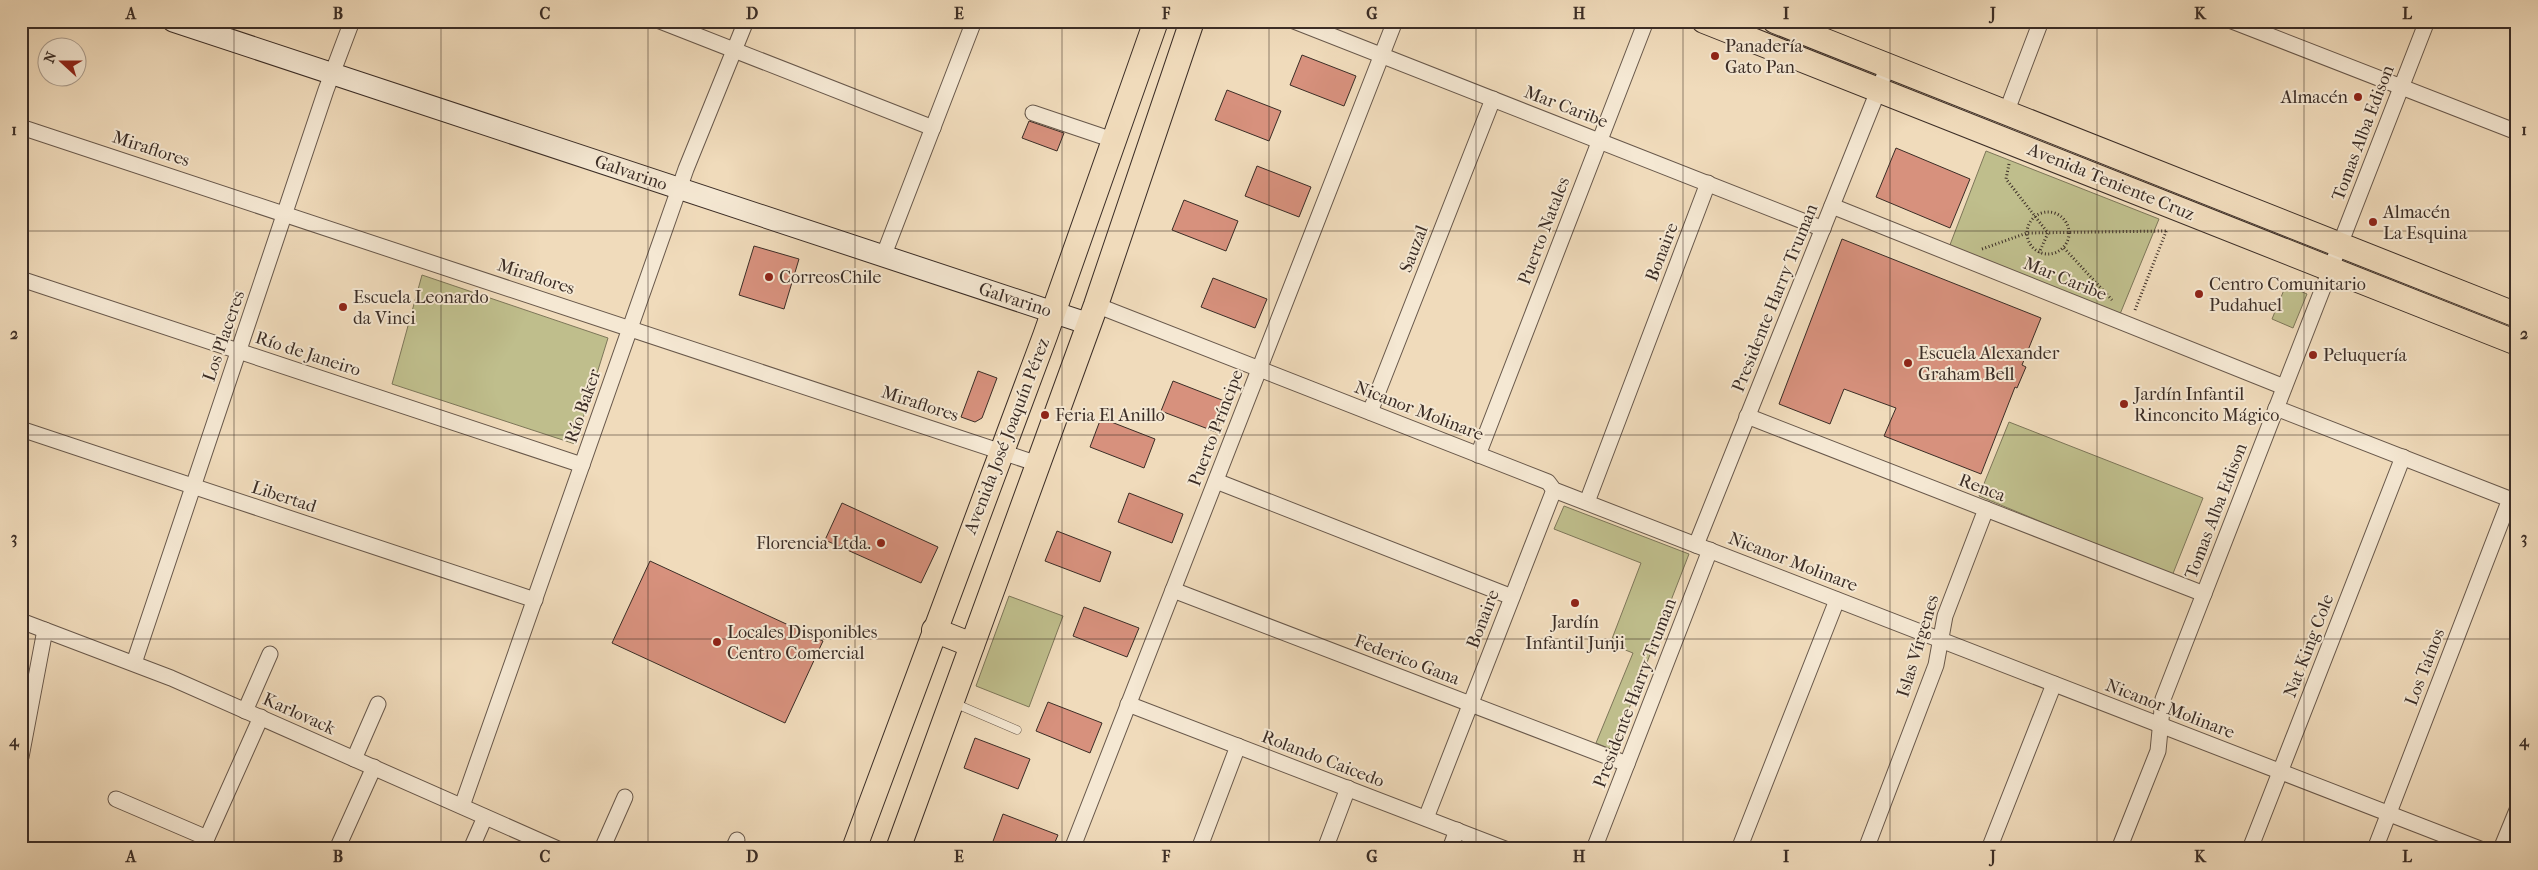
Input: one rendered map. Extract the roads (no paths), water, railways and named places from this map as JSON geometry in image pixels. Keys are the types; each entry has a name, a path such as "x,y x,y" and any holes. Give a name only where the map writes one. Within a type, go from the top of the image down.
{"main road":[{"name":"Avenida José Joaquín Pérez","path":"854,849 1053,312 1156,21"},
{"name":"Avenida José Joaquín Pérez","path":"898,849 1092,315 1192,21"},
{"name":"Avenida Teniente Cruz","path":"1704,21 2517,343"},
{"name":"Avenida Teniente Cruz","path":"1775,21 2517,314"},
{"path":"934,630 972,645"}],"street":[{"name":"Galvarino","path":"172,21 1053,312 1092,315"},
{"name":"Los Placeres","path":"134,663 332,73 352,21"},
{"path":"660,21 933,128"},
{"name":"Río Baker","path":"462,806 679,190 746,21"},
{"path":"883,257 974,21"},
{"name":"Mar Caribe","path":"1294,21 1823,229"},
{"name":"Puerto Príncipe","path":"1072,849 1395,21"},
{"name":"Puerto Natales","path":"1478,455 1646,21"},
{"path":"2006,113 2041,21"},
{"path":"2232,21 2517,132"},
{"name":"Tomas Alba Edison","path":"2119,849 2158,751 2163,699 2427,21"},
{"name":"Presidente Harry Truman","path":"1696,545 1888,66"},
{"name":"Sauzal","path":"1370,412 1493,99"},
{"path":"1032,113 1113,140"},
{"name":"Miraflores","path":"21,127 1002,450 1038,464"},
{"name":"Bonaire","path":"1587,502 1708,183"},
{"name":"Mar Caribe","path":"1832,206 2130,323 2284,387"},
{"name":"Río de Janeiro","path":"21,279 582,465"},
{"name":"Nicanor Molinare","path":"1092,315 1259,369 1548,482 1554,490 2480,849"},
{"path":"2276,408 2514,500"},
{"name":"Renca","path":"1748,416 2204,594"},
{"name":"Libertad","path":"21,429 535,600"},
{"name":"Nat King Cole","path":"2250,849 2403,457"},
{"path":"1216,481 1512,597"},
{"name":"Bonaire","path":"1426,818 1554,490"},
{"name":"Los Taínos","path":"2375,849 2514,500"},
{"name":"Islas Vírgenes","path":"1866,849 1936,664 1945,616 1986,509"},
{"name":"Presidente Harry Truman","path":"1594,849 1710,550"},
{"name":"Federico Gana","path":"1173,590 1627,764"},
{"path":"1739,849 1837,600"},
{"name":"Karlovack","path":"21,621 134,663 261,717 558,849"},
{"path":"21,757 45,630"},
{"path":"245,711 270,654"},
{"path":"1989,849 2054,684"},
{"path":"354,759 378,704"},
{"name":"Rolando Caicedo","path":"1128,704 1504,849"},
{"path":"116,799 204,843 261,717"},
{"path":"1199,849 1238,746"},
{"path":"337,849 374,768"},
{"path":"1325,849 1348,788"},
{"path":"602,849 625,798"},
{"path":"2502,849 2517,810"},
{"path":"471,849 485,816"},
{"path":"1450,849 1457,830"}],"lane":[{"path":"952,702 1017,730"}],"place":[{"name":"Panadería Gato Pan","path":"1715,56"},
{"name":"Almacén","path":"2358,97"},
{"name":"Almacén La Esquina","path":"2373,222"},
{"name":"CorreosChile","path":"769,277"},
{"name":"Centro Comunitario Pudahuel","path":"2199,294"},
{"name":"Escuela Leonardo da Vinci","path":"343,307"},
{"name":"Peluquería","path":"2313,355"},
{"name":"Escuela Alexander Graham Bell","path":"1908,363"},
{"name":"Jardín Infantil Rinconcito Mágico","path":"2124,404"},
{"name":"Feria El Anillo","path":"1045,415"},
{"name":"Florencia Ltda.","path":"881,543"},
{"name":"Jardín Infantil Junji","path":"1575,603"},
{"name":"Locales Disponibles Centro Comercial","path":"717,642"}]}
